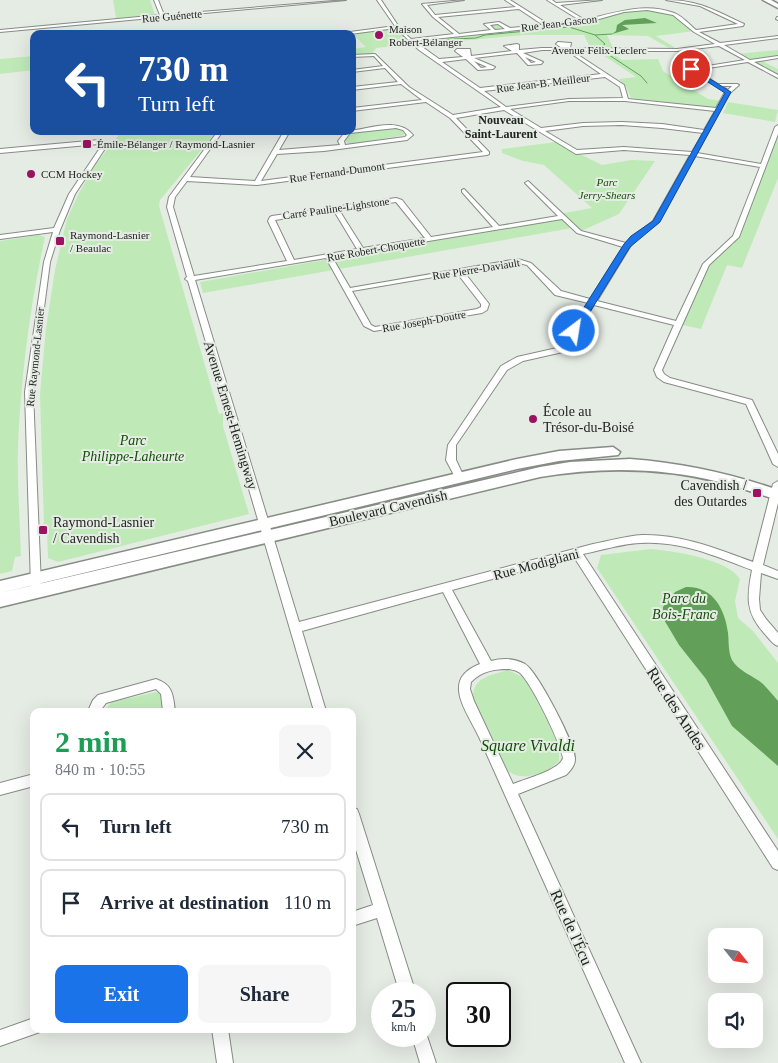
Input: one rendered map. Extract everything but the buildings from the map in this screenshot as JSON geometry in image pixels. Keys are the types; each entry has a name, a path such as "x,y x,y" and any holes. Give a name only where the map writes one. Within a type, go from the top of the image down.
{"main road":[{"path":"766,0 778,6"},
{"name":"Boulevard Cavendish","path":"266,531 459,478 543,458 583,453 621,452 691,461 777,489"},
{"name":"Boulevard Cavendish","path":"0,600 36,585 266,531 540,472 590,464 630,463 686,469 777,489"},
{"name":"Boulevard Cavendish","path":"0,587 36,585"}],"street":[{"path":"156,0 162,16"},
{"name":"Rue Guénette","path":"0,31 344,0"},
{"path":"379,0 397,26 410,40 437,61 506,109 576,152 625,146 693,154 763,166"},
{"path":"458,35 434,16 424,4 462,0"},
{"path":"508,0 548,26"},
{"path":"549,0 585,22"},
{"path":"556,4 600,0"},
{"path":"668,0 701,5 743,25 695,31"},
{"path":"740,0 755,0"},
{"path":"434,16 520,8"},
{"name":"Rue Jean-Gascon","path":"410,40 585,22 624,11 647,9 674,14 695,31 778,77"},
{"path":"494,31 486,24 499,23 510,30"},
{"path":"356,31 397,26"},
{"name":"Avenue Félix-Leclerc","path":"437,61 517,51 568,49 677,50 778,39"},
{"path":"640,43 645,48 642,50 634,44 640,43"},
{"path":"568,49 622,86 626,100"},
{"path":"517,51 540,62 541,63 530,64 517,51"},
{"path":"356,56 375,55 401,83 424,101 452,117 569,100 626,100 718,110"},
{"path":"469,57 493,68 480,69 468,59 469,57"},
{"path":"728,92 691,69 778,57"},
{"path":"356,71 386,67"},
{"name":"Rue Jean-B. Meilleur","path":"478,90 608,75"},
{"path":"356,89 401,83"},
{"path":"459,478 451,460 452,446 504,368 515,360 560,350 565,346 627,246 634,238 656,222 728,92 738,85 717,85"},
{"path":"356,110 424,101"},
{"name":"Rue Fernand-Dumont","path":"186,179 257,183 487,153 452,117"},
{"path":"539,130 579,124 626,122 705,132"},
{"path":"275,152 408,138 410,135 405,129 396,126 356,131"},
{"path":"778,127 736,237 706,264 658,370 660,375 667,380 749,402 778,464"},
{"name":"Avenue Ernest-Hemingway","path":"218,135 172,197 170,207 189,279 319,708"},
{"path":"257,183 286,135"},
{"path":"343,146 341,141 346,135"},
{"name":"Rue Raymond-Lasnier","path":"0,151 99,142 105,144 72,194 57,230 47,262 29,392 36,585"},
{"path":"528,183 583,235 627,246"},
{"path":"464,191 498,228"},
{"name":"Carré Pauline-Lighstone","path":"292,263 271,221 272,218 391,200 400,201 430,240"},
{"path":"335,208 362,251"},
{"name":"Rue Robert-Choquette","path":"189,279 562,217"},
{"path":"0,237 57,230"},
{"name":"Rue Joseph-Doutre","path":"329,257 368,326 374,329 479,311 484,308 485,304 459,271"},
{"name":"Rue Pierre-Daviault","path":"348,290 524,262 529,264 558,293 678,324"},
{"path":"777,489 758,569 753,601 755,611 778,641"},
{"name":"Rue Modigliani","path":"294,628 577,552 641,539 670,541 698,548 778,575"},
{"name":"Rue des Andes","path":"577,552 778,863"},
{"path":"446,588 488,667"},
{"name":"Rue de l'Écu","path":"511,791 562,771 568,765 570,756 548,711 523,668 504,664 488,667 468,677 464,685 465,695 511,791 633,1063"},
{"path":"96,708 102,699 156,684 162,686 166,691 169,708"},
{"path":"0,789 30,781"},
{"path":"356,827 404,982"},
{"path":"356,918 382,909"},
{"path":"0,1038 30,1027"},
{"path":"221,1033 225,1063"},
{"path":"423,1047 428,1063"}],"green space":[{"path":"113,0 150,0 155,15 116,18"},
{"path":"640,9 674,14 695,31 656,36 679,50 672,50 648,36 607,35 613,48 590,47 584,35 524,35 417,45 410,40 494,30 488,25 499,23 506,28 585,22 619,12"},
{"name":"Maison Robert-Bélanger","path":"396,29 414,44 376,48 372,54 356,56 356,49 366,47 356,37 356,32"},
{"path":"778,50 778,57 760,60 778,69 778,77 737,54"},
{"path":"597,51 609,51 622,60 658,59 663,71 708,99 722,101 717,108 713,108 631,98 626,87 619,79 636,77"},
{"path":"30,56 30,70 0,74 0,59"},
{"path":"728,102 778,110 775,122 723,113"},
{"path":"395,127 401,128 405,135 352,144 344,141 347,135 356,135 356,132"},
{"path":"778,127 778,178 742,268 727,265 701,329 678,324 706,264 730,245"},
{"name":"Parc Philippe-Laheurte","path":"119,135 214,135 160,200 159,206 219,414 223,413 223,426 249,514 58,562 48,558 47,531 44,526 40,394 46,328 55,270 67,219 95,165"},
{"name":"Parc Jerry-Shears","path":"556,142 602,165 631,160 655,161 619,214 579,232 559,214 592,208 544,165 523,161 502,153 502,149"},
{"path":"555,219 563,220 572,228 203,293 200,282"},
{"path":"38,235 45,237 27,341 21,393 18,446 21,556 15,557 12,571 0,574 0,241"},
{"name":"Parc du Bois-Franc","path":"651,549 699,557 724,566 734,572 740,579 735,601 738,618 753,631 778,663 778,839 597,568 601,555"},
{"name":"Square Vivaldi","path":"508,670 526,679 559,744 559,761 548,770 534,775 520,776 508,771 473,697 476,685 480,681 490,675"},
{"path":"156,692 164,696 166,708 107,708 112,702"}],"shaded area":[{"path":"645,18 657,23 622,25 629,29 612,34 616,31 617,25 625,20"},
{"path":"686,587 704,590 716,601 724,616 732,660 738,667 763,684 778,701 778,766 732,726 706,679 679,645 663,618 663,607 675,592"}],"waterway":[{"path":"433,40 476,38 485,35 569,27 595,35"},
{"path":"595,35 612,34"},
{"path":"595,35 605,44 601,47"},
{"path":"603,51 641,76 647,83"}],"place":[{"name":"Maison Robert-Bélanger","path":"379,35"},
{"name":"Émile-Bélanger / Raymond-Lasnier","path":"87,144"},
{"name":"CCM Hockey","path":"31,174"},
{"name":"Raymond-Lasnier / Beaulac","path":"60,241"},
{"name":"École au Trésor-du-Boisé","path":"533,419"},
{"name":"Cavendish / des Outardes","path":"757,493"},
{"name":"Raymond-Lasnier / Cavendish","path":"43,530"}],"district":[{"name":"Nouveau Saint-Laurent","path":"501,127"}],"route":[{"path":"574,331 627,246 637,235 656,222 728,92 691,69"}]}
